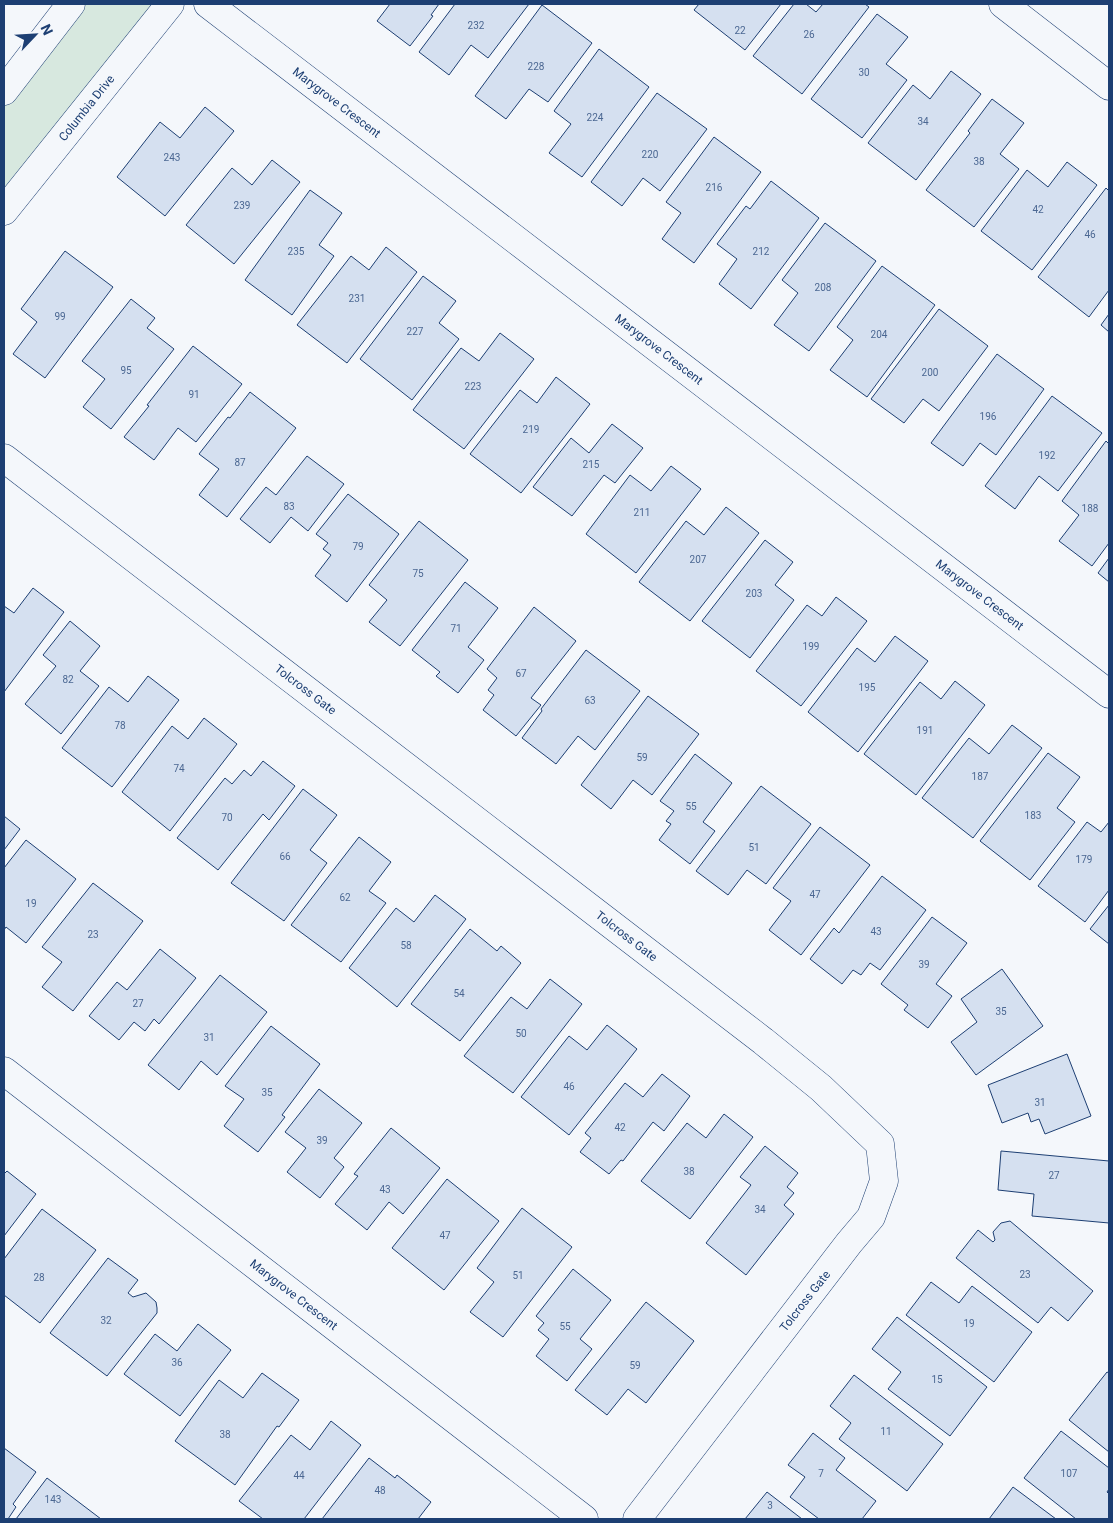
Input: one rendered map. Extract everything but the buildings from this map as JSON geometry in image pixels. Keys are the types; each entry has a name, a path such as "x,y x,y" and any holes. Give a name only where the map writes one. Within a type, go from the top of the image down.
{"street":[{"path":"4,92 71,4"},
{"name":"Columbia Drive","path":"4,211 170,4"},
{"name":"Marygrove Crescent","path":"208,4 1109,694"},
{"path":"1003,4 1109,86"},
{"name":"Tolcross Gate","path":"4,458 763,1041 821,1088 880,1144 884,1181 871,1217 637,1519"},
{"name":"Marygrove Crescent","path":"4,1071 584,1519"}],"shaded area":[{"path":"71,4 170,4 4,211 4,91"}]}
